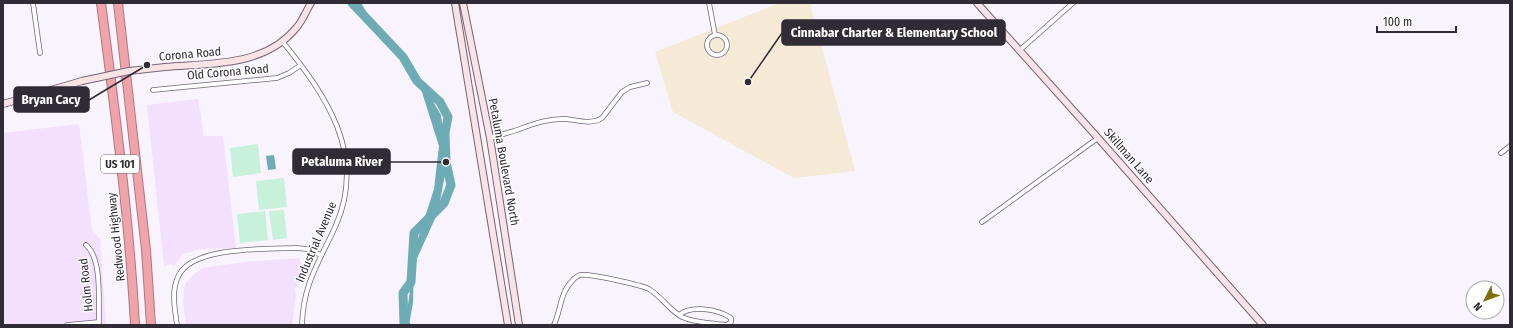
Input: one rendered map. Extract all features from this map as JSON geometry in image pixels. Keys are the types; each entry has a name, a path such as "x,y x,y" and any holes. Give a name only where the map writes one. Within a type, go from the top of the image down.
{"highway":[{"name":"Redwood Highway","path":"101,3 113,90 128,235 135,325"},
{"name":"US 101","path":"118,3 146,250 151,325"}],"main road":[{"name":"Corona Road","path":"3,104 82,81 129,71 165,66 226,62 249,58 267,52 282,41 297,27 311,3"},
{"name":"Petaluma Boulevard North","path":"455,3 508,325"},
{"name":"Petaluma Boulevard North","path":"463,3 490,138 519,325"},
{"name":"Skillman Lane","path":"977,3 1263,325"}],"street":[{"path":"37,3 33,3 40,53"},
{"path":"709,3 715,35"},
{"path":"1020,50 1073,3"},
{"path":"715,35 722,36 727,42 726,50 721,54 715,55 709,51 708,42 712,36 715,35"},
{"name":"Industrial Avenue","path":"282,41 313,80 331,110 342,140 347,169 347,182 343,206 308,287 302,325"},
{"name":"Old Corona Road","path":"153,90 277,78 289,73 301,65"},
{"path":"490,138 541,122 563,119 592,122 599,120 622,92 630,87 647,83"},
{"path":"982,222 1098,138"},
{"path":"1501,153 1510,146"},
{"name":"Holm Road","path":"86,245 91,249 95,257 100,300 99,324"},
{"path":"177,325 174,303 175,284 183,267 199,258 222,252 297,248 307,249 321,255"},
{"path":"554,325 566,288 574,279 581,275 595,276 648,288 670,309 679,315 693,320 727,325 731,322 731,318 724,313 714,311 689,310 679,315"},
{"path":"67,325 99,324"}],"shaded area":[{"path":"780,3 810,3 855,171 794,178 673,112 655,52"},
{"path":"198,99 204,136 223,136 236,248 200,249 183,254 174,266 171,264 164,266 147,105"},
{"path":"79,124 92,231 100,239 106,325 3,325 3,133"},
{"path":"299,258 304,275 301,277 295,289 296,296 292,325 186,325 183,301 185,284 194,274 203,268 245,262"}],"green space":[{"path":"258,144 261,173 233,177 230,148"},
{"path":"284,178 287,207 259,210 256,181"},
{"path":"284,210 287,238 273,240 269,211"},
{"path":"265,211 268,240 240,243 237,214"}],"water":[{"path":"352,3 361,3 374,25 417,74 441,115 447,164 438,212 414,265 413,303 409,325 405,325 410,291 408,270 434,189 439,146 420,86 397,55 355,9"},
{"path":"274,155 276,169 268,170 266,156"}],"waterway":[{"path":"352,3 403,57 417,81 440,102 448,117 445,133 446,162 451,185 444,203 414,233 411,282 403,293 404,323 406,325"}],"place":[{"name":"Bryan Cacy","path":"147,65"},
{"name":"Cinnabar Charter & Elementary School","path":"748,82"},
{"name":"Petaluma River","path":"446,162"}]}
